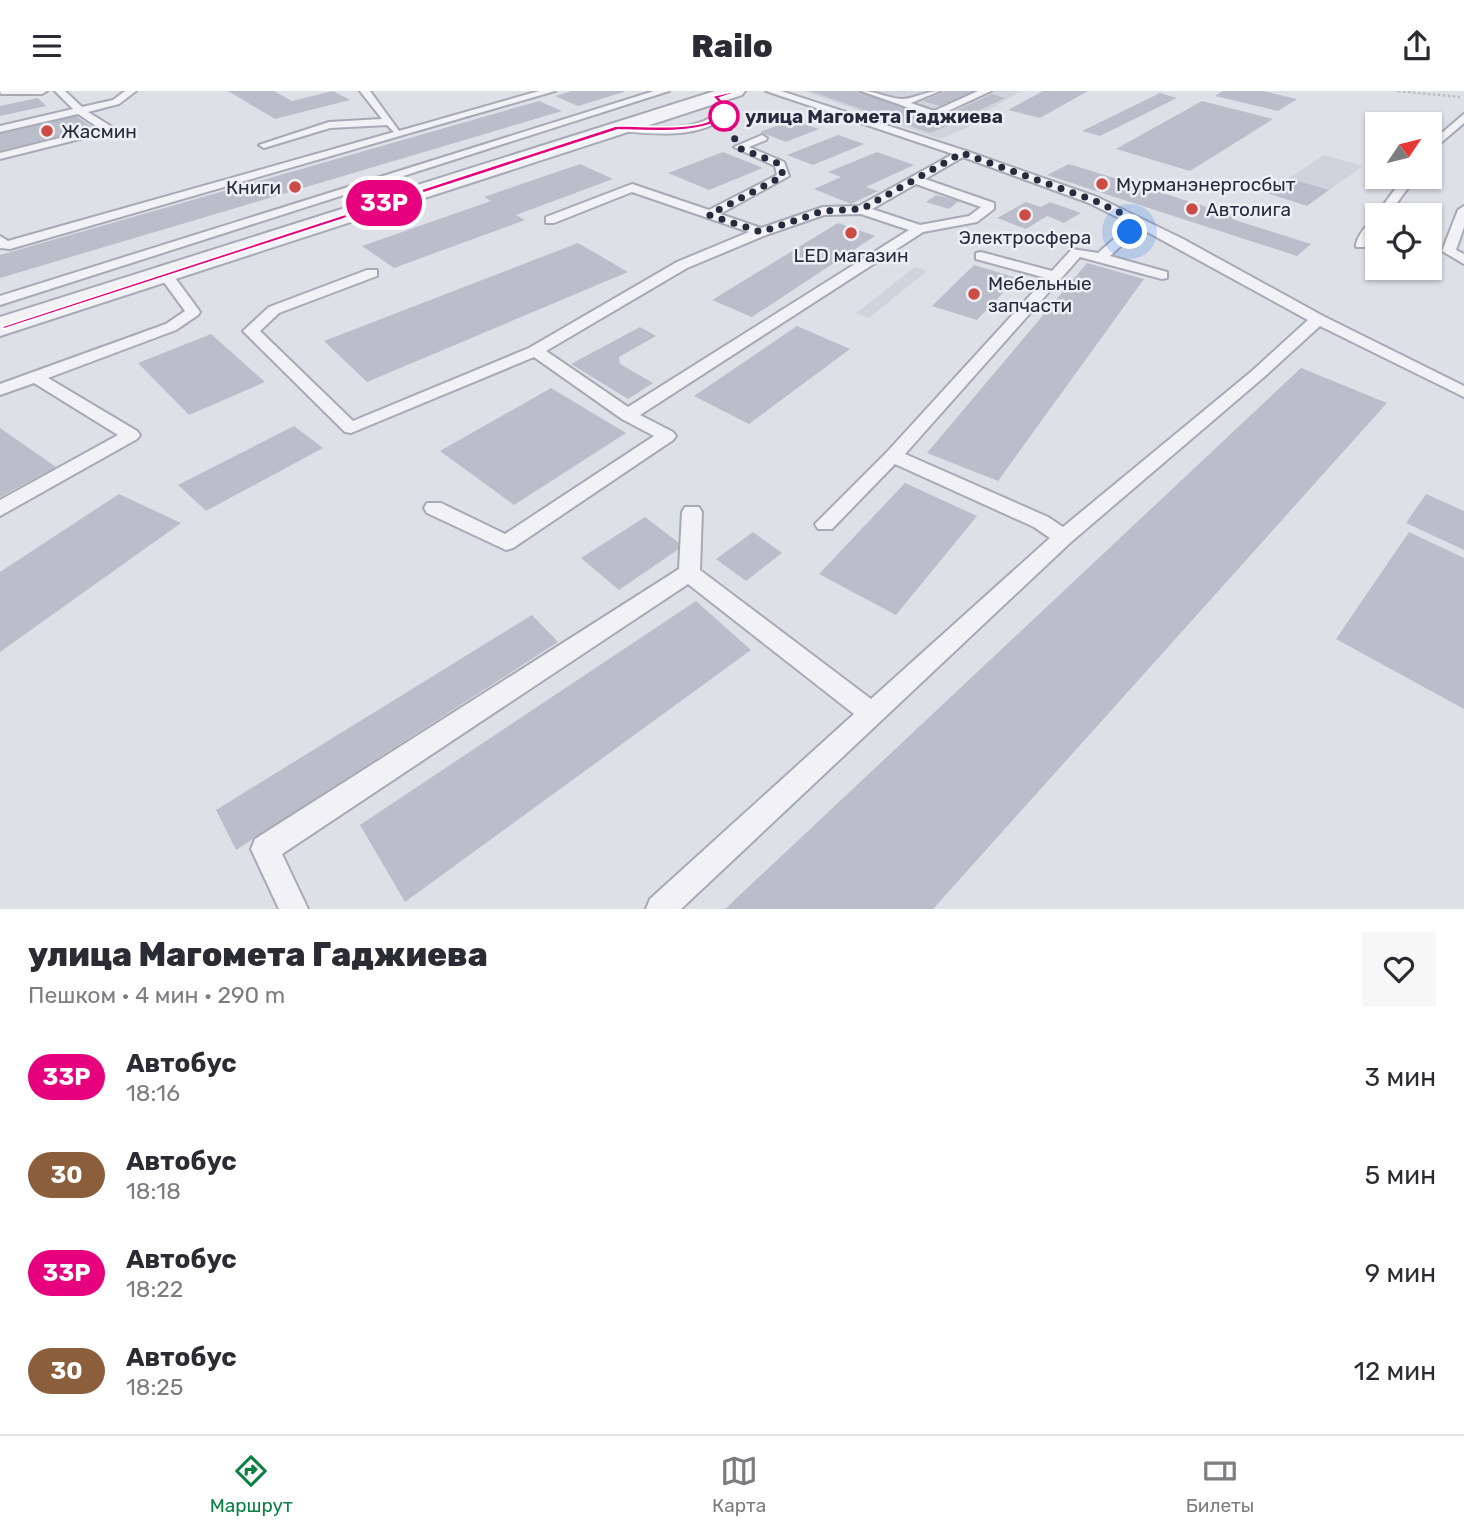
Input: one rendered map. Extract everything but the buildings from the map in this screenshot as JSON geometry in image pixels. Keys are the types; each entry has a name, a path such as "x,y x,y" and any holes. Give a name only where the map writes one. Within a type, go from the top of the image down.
{"street":[{"path":"0,327 735,91"}],"lane":[{"path":"1,91 42,91"},
{"path":"0,156 108,129 80,111 60,91"},
{"path":"0,129 116,102 131,91"},
{"path":"365,91 398,133"},
{"path":"0,240 5,246 550,91"},
{"path":"0,301 664,91"},
{"path":"771,91 962,153 1093,200 1178,242 1318,319 1464,392"},
{"path":"866,91 935,114 986,91"},
{"path":"902,103 934,91"},
{"path":"1442,138 1464,117"},
{"path":"264,145 329,125 387,122"},
{"path":"709,215 783,176 780,164 739,148 762,138"},
{"path":"862,209 962,153"},
{"path":"628,415 919,229 973,219 990,206 914,179"},
{"path":"550,220 632,188 761,232"},
{"path":"372,273 274,310 251,331 351,428 535,351 682,265 761,232 823,211 862,209 919,229"},
{"path":"1464,210 1460,231 1449,251 1464,260"},
{"path":"1101,258 1140,222"},
{"path":"1178,242 1195,238"},
{"path":"1361,244 1365,238"},
{"path":"825,524 893,456 1077,252 1162,275"},
{"path":"981,256 1055,276"},
{"path":"0,390 171,327 193,312 165,274"},
{"path":"660,909 1063,537 1258,375 1318,319"},
{"path":"434,508 506,543 667,436 628,415 535,351"},
{"path":"0,509 131,435 34,376"},
{"path":"893,456 1041,522 1063,537"},
{"path":"689,573 692,512"},
{"path":"689,573 872,714"},
{"path":"294,909 265,849 689,573"}],"path":[{"path":"1398,91 1464,97"}],"shaded area":[{"path":"803,91 1021,91 975,118 969,127 940,139"},
{"path":"1324,155 1363,166 1329,190 1289,178"},
{"path":"915,267 927,271 869,318 856,313"}],"bus line":[{"name":"33Р","path":"0,327 618,128 654,131 688,128 712,122 724,116 728,109 715,97 735,91"}],"place":[{"name":"улица Магомета Гаджиева","path":"724,116"},
{"name":"Жасмин","path":"47,131"},
{"name":"Мурманэнергосбыт","path":"1102,184"},
{"name":"Книги","path":"295,187"},
{"name":"Автолига","path":"1192,209"},
{"name":"Электросфера","path":"1025,215"},
{"name":"LED магазин","path":"851,233"},
{"name":"Мебельные запчасти","path":"974,294"}],"route":[{"path":"724,116 739,148 780,164 783,176 709,215 761,232 823,211 862,209 962,153 1093,200 1140,222 1130,232"}]}
